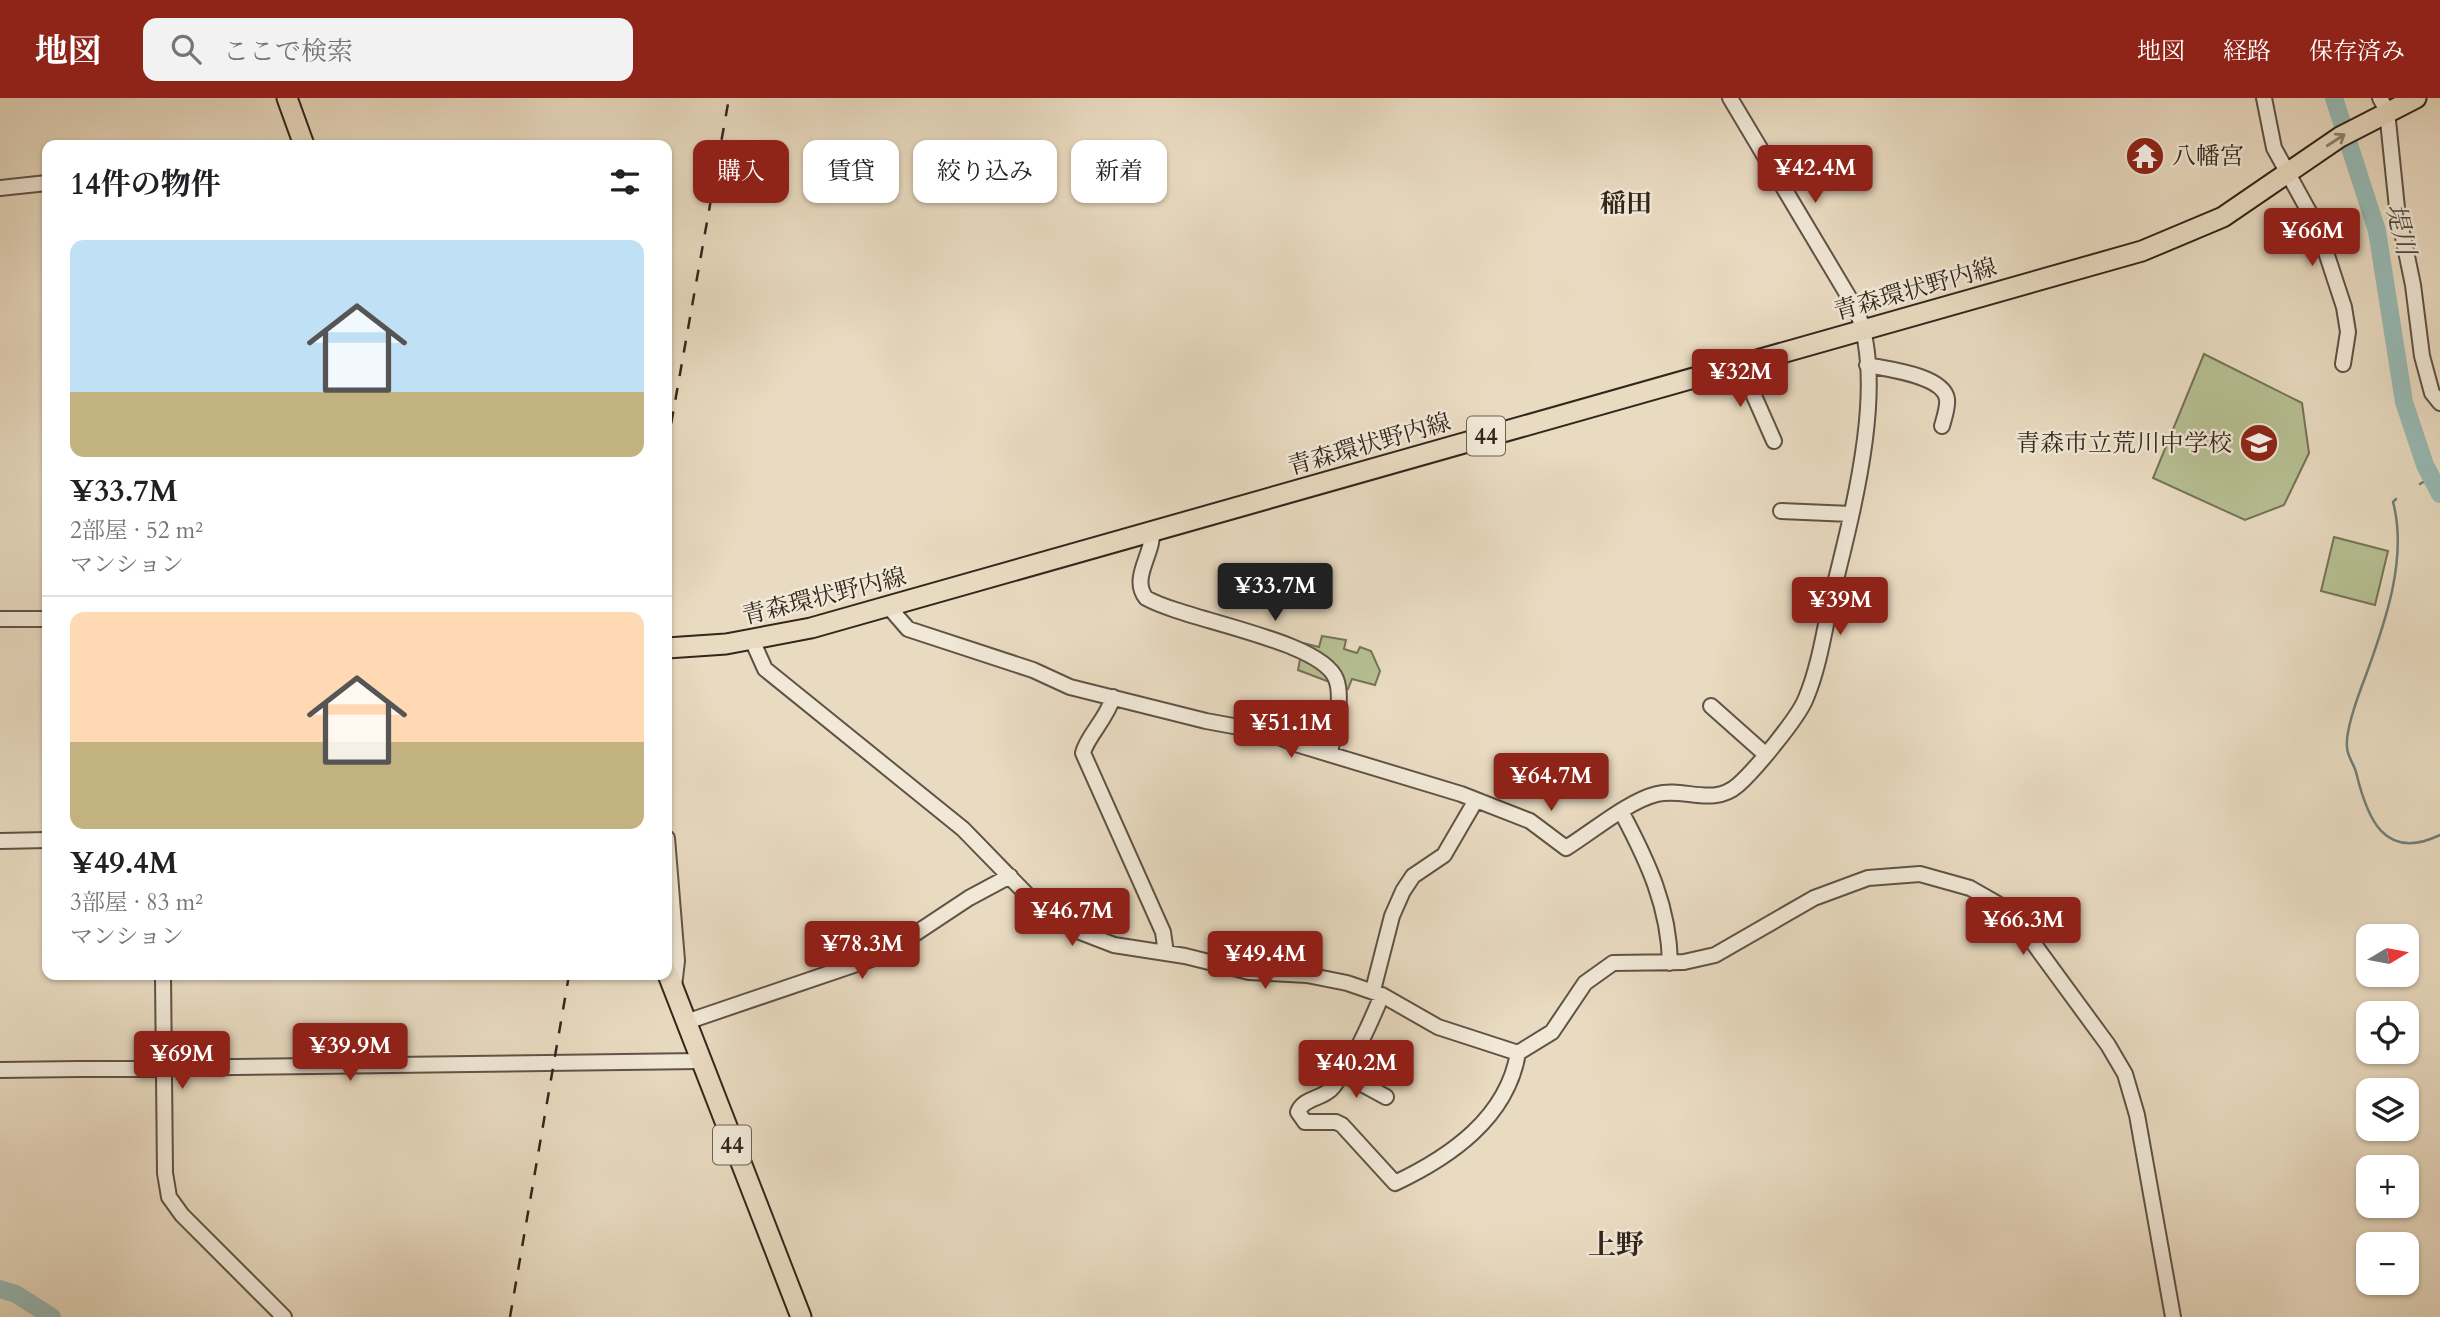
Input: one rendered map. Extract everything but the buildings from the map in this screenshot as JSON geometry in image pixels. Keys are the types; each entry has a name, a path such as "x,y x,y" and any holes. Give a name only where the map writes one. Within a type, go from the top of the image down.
{"main road":[{"path":"287,98 302,140"},
{"name":"青森環状野内線","path":"672,648 752,640 888,606 2168,242 2223,217 2380,109 2416,98"},
{"name":"44","path":"670,981 801,1317"}],"street":[{"path":"888,606 908,629 1033,670 1070,687 1206,721 1266,732 1476,800 1530,821 1566,848 1660,793 1704,797 1729,791 1765,754 1805,700 1851,514 1865,432 1867,365 1863,329 1856,309 1730,98"},
{"path":"2264,98 2274,148 2294,169 2318,228 2344,307 2348,332 2343,364"},
{"path":"2380,109 2413,285 2422,356 2432,393 2440,402"},
{"path":"0,188 42,184"},
{"path":"1740,364 1774,441"},
{"path":"1867,365 1918,377 1940,386 1947,399 1942,426"},
{"path":"1781,511 1851,514"},
{"path":"1152,531 1152,543 1140,576 1141,592 1146,598 1208,622 1301,649 1334,674 1338,689 1330,754"},
{"path":"0,619 42,619"},
{"path":"752,640 765,669 963,829 1041,909 1089,937 1114,945 1166,953 1249,972 1321,977 1377,993 1438,1027 1518,1052"},
{"path":"1113,697 1106,717 1083,753 1163,932 1166,953"},
{"path":"1711,706 1765,754"},
{"path":"1476,800 1444,855 1413,876 1403,891 1392,916 1377,993 1342,1073 1327,1093 1300,1106 1299,1116 1310,1123 1336,1122 1342,1125 1395,1183 1454,1151 1472,1136 1502,1093 1518,1052 1552,1032 1581,989 1605,966 1619,962 1670,963 1700,960 1728,949 1814,898 1868,878 1902,874 1933,876 1970,888 1998,904 2037,947 2108,1045 2125,1074 2137,1115 2173,1317"},
{"path":"1622,813 1660,892 1667,919 1670,963"},
{"path":"0,841 42,840"},
{"path":"686,1022 883,955 969,898 1010,876"},
{"path":"672,899 676,948 672,970"},
{"path":"163,980 166,1178 169,1197 182,1215 284,1317"},
{"path":"0,1070 701,1061"},
{"path":"1342,1073 1386,1097"}],"green space":[{"path":"2204,354 2302,403 2309,453 2284,505 2245,520 2153,478"},
{"path":"2334,537 2388,551 2375,605 2321,591"},
{"path":"1322,636 1346,640 1344,649 1357,653 1360,647 1371,651 1380,671 1375,685 1352,679 1348,689 1298,670 1303,643 1319,647"}],"waterway":[{"name":"堤川","path":"2334,98 2377,231 2404,402 2425,465 2440,494"},
{"path":"2420,484 2431,477"},
{"path":"2396,499 2393,502 2398,545 2392,590 2350,721 2347,750 2366,805 2381,831 2392,839 2405,843 2421,842 2440,835"},
{"path":"0,1289 16,1294 52,1317"}],"railway":[{"path":"672,419 729,98"},
{"path":"510,1317 568,980"}],"place":[{"name":"八幡宮","path":"2145,156"},
{"name":"青森市立荒川中学校","path":"2259,443"}],"district":[{"name":"稲田","path":"1626,203"},
{"name":"上野","path":"1616,1244"}]}
